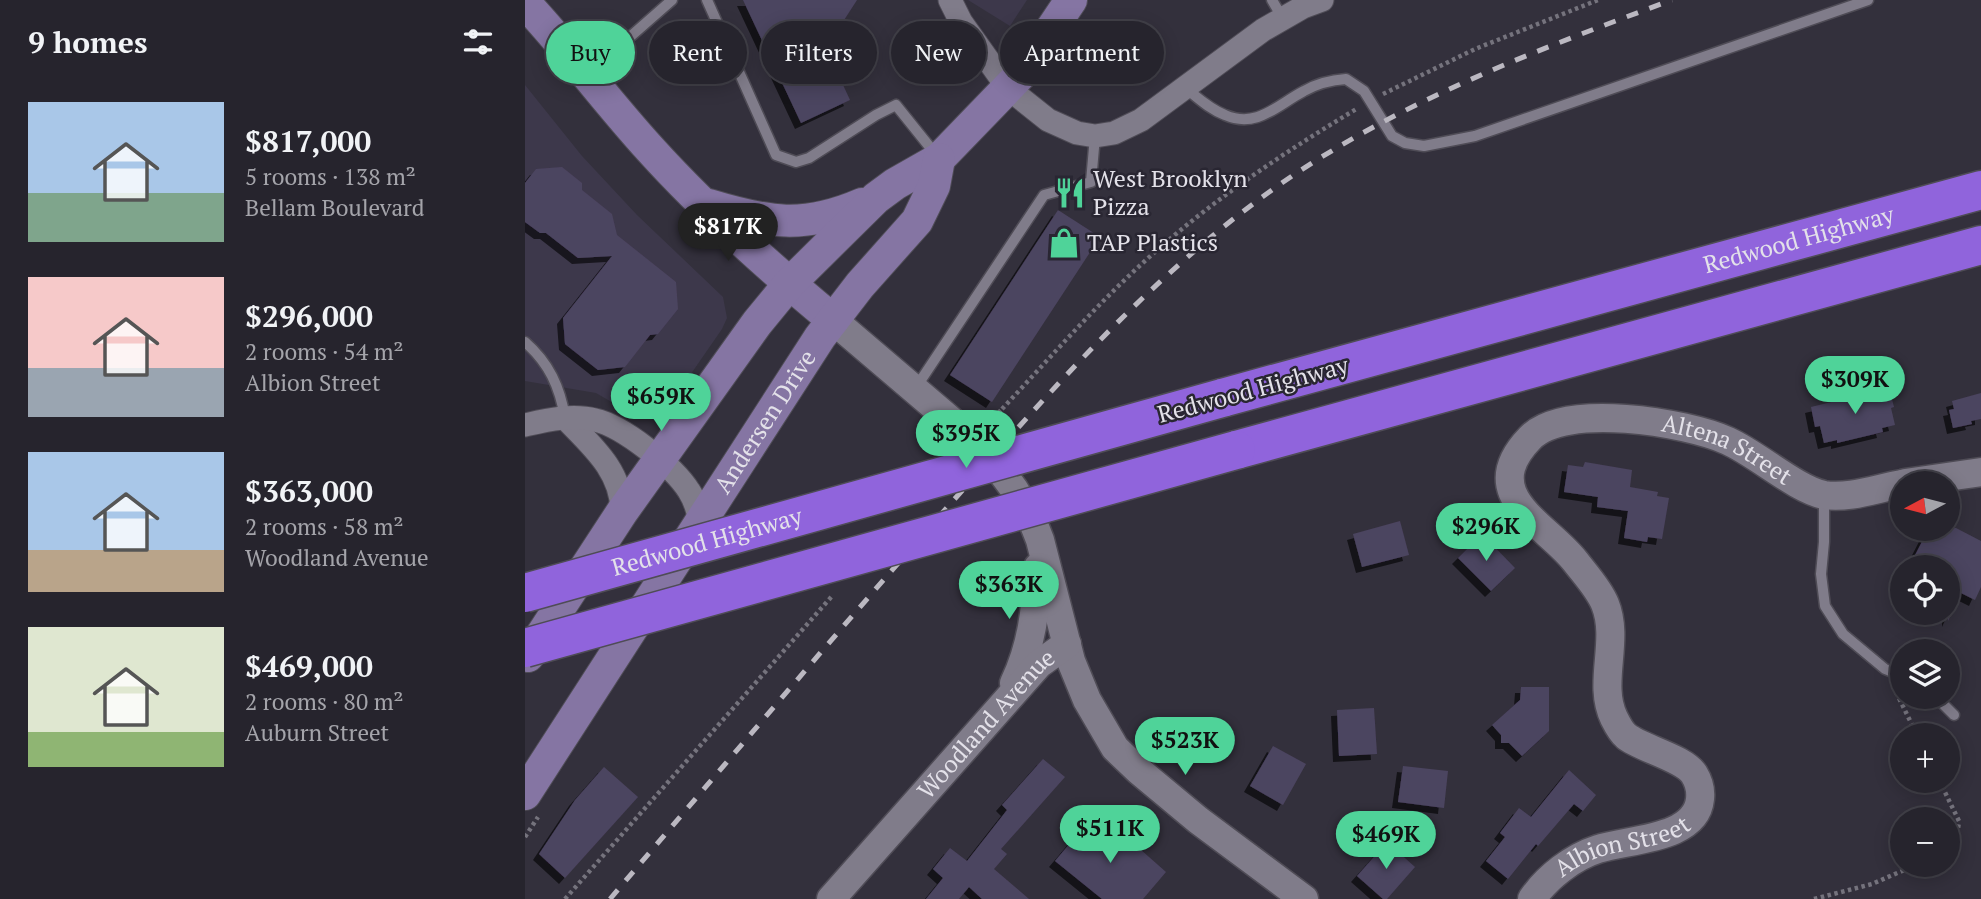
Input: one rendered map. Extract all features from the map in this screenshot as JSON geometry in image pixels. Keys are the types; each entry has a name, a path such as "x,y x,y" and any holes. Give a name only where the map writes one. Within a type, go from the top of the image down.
{"highway":[{"name":"Redwood Highway","path":"525,593 1981,190"},
{"path":"525,648 1981,245"}],"main road":[{"path":"525,660 622,512 757,323 789,284 876,198 939,159 1008,88 1037,53 1071,0"},
{"path":"525,3 546,27"},
{"path":"596,84 649,149 702,203 832,320"},
{"name":"Andersen Drive","path":"525,794 832,320 917,221 934,186 939,159"},
{"path":"702,203 750,216 791,222 824,218 876,198"}],"street":[{"path":"950,0 961,22 1008,88 1048,120 1077,133 1094,136 1114,132 1141,120 1233,50 1278,9 1303,7 1322,0"},
{"name":"Woodland Avenue","path":"831,899 1039,664 1067,645 1040,540 1031,517 997,466 915,390 832,320"},
{"path":"565,418 614,474 620,486 622,512"},
{"path":"525,425 565,418 597,420 611,426 660,459 684,482 692,494 701,522"},
{"name":"Altena Street","path":"1548,425 1580,420 1618,419 1689,428 1727,441 1803,487 1824,495 1843,495 1890,486"},
{"name":"Albion Street","path":"1532,899 1541,885 1569,864 1598,849 1647,840 1682,826 1699,808 1701,790 1693,772 1626,737 1616,722 1609,706 1611,628 1605,603 1572,557 1532,522 1517,501 1511,486 1513,464 1531,437 1548,425"},
{"name":"Altena Street","path":"1960,475 1981,472"},
{"path":"1001,708 1023,665 1030,644 1036,604 1040,540"},
{"path":"1067,645 1087,700 1115,748 1198,820 1304,899"}],"lane":[{"path":"635,33 673,0"},
{"path":"707,0 776,155 796,162 809,158 896,105 939,159"},
{"path":"1184,87 1209,107 1237,120 1254,120 1265,116 1305,90 1328,80 1346,79 1364,91 1392,136 1405,144 1424,146 1462,139 1868,0"},
{"path":"915,390 1044,195 1091,182 1094,136"},
{"path":"525,342 538,353 552,373 561,394 565,418"},
{"path":"1824,495 1821,574 1825,606 1843,634 1890,671"},
{"path":"1948,709 1954,715"}],"path":[{"path":"1002,409 1126,278 1163,244 1228,192 1270,163 1371,100 1419,74 1598,0"},
{"path":"565,899 841,586"},
{"path":"1885,669 1911,723"},
{"path":"1814,899 1871,884 1890,876"}],"shaded area":[{"path":"968,0 1027,0 1013,21 1002,21"},
{"path":"525,85 582,156 637,215 723,297 727,318 722,329 668,407 650,419 639,418 596,393 525,381"}],"building":[{"path":"743,0 857,0 843,21 761,21 761,38"},
{"path":"783,84 843,84 850,100 801,123"},
{"path":"562,167 582,183 582,190 612,214 617,235 676,282 678,309 658,334 650,335 625,367 598,370 565,344 563,318 612,256 578,258 546,233 540,233 525,222 525,183 536,169"},
{"path":"1058,210 1100,237 992,402 950,375"},
{"path":"1889,388 1895,425 1882,428 1883,432 1837,443 1837,440 1824,443 1820,426 1815,427 1811,407"},
{"path":"1981,393 1981,419 1953,428 1949,410 1954,409 1952,401"},
{"path":"1585,462 1632,470 1630,487 1658,492 1657,496 1669,498 1662,539 1648,537 1647,542 1624,538 1628,511 1597,507 1598,497 1564,492 1568,465 1583,467"},
{"path":"1400,521 1409,555 1362,567 1353,534"},
{"path":"1960,530 1981,541 1981,587 1975,600 1961,593 1960,595 1960,555 1915,555 1922,541 1960,541"},
{"path":"1482,534 1515,568 1491,591 1458,558"},
{"path":"1521,687 1549,687 1549,731 1522,756 1509,743 1501,743 1501,735 1492,725 1520,700"},
{"path":"1374,708 1377,754 1339,756 1337,710"},
{"path":"1273,746 1306,764 1283,805 1250,786"},
{"path":"1043,759 1065,777 1001,849 1007,854 994,869 1029,899 982,899 969,887 959,899 926,899 943,878 933,869 950,848 967,861 1007,810 1002,805"},
{"path":"1403,766 1448,771 1444,808 1398,802"},
{"path":"604,767 638,797 565,878 539,854 575,800"},
{"path":"1569,770 1596,795 1583,811 1574,804 1538,846 1536,844 1508,879 1486,861 1505,837 1500,833 1519,808 1531,817"},
{"path":"1092,817 1127,847 1132,842 1166,872 1143,899 1102,899 1055,861"},
{"path":"1387,842 1415,867 1387,899 1383,899 1357,876"}],"railway":[{"path":"610,899 860,607 1026,419 1110,330 1200,246 1298,172 1387,120 1527,55 1672,0"}],"place":[{"name":"West Brooklyn Pizza","path":"1070,193"},
{"name":"TAP Plastics","path":"1064,243"}]}
